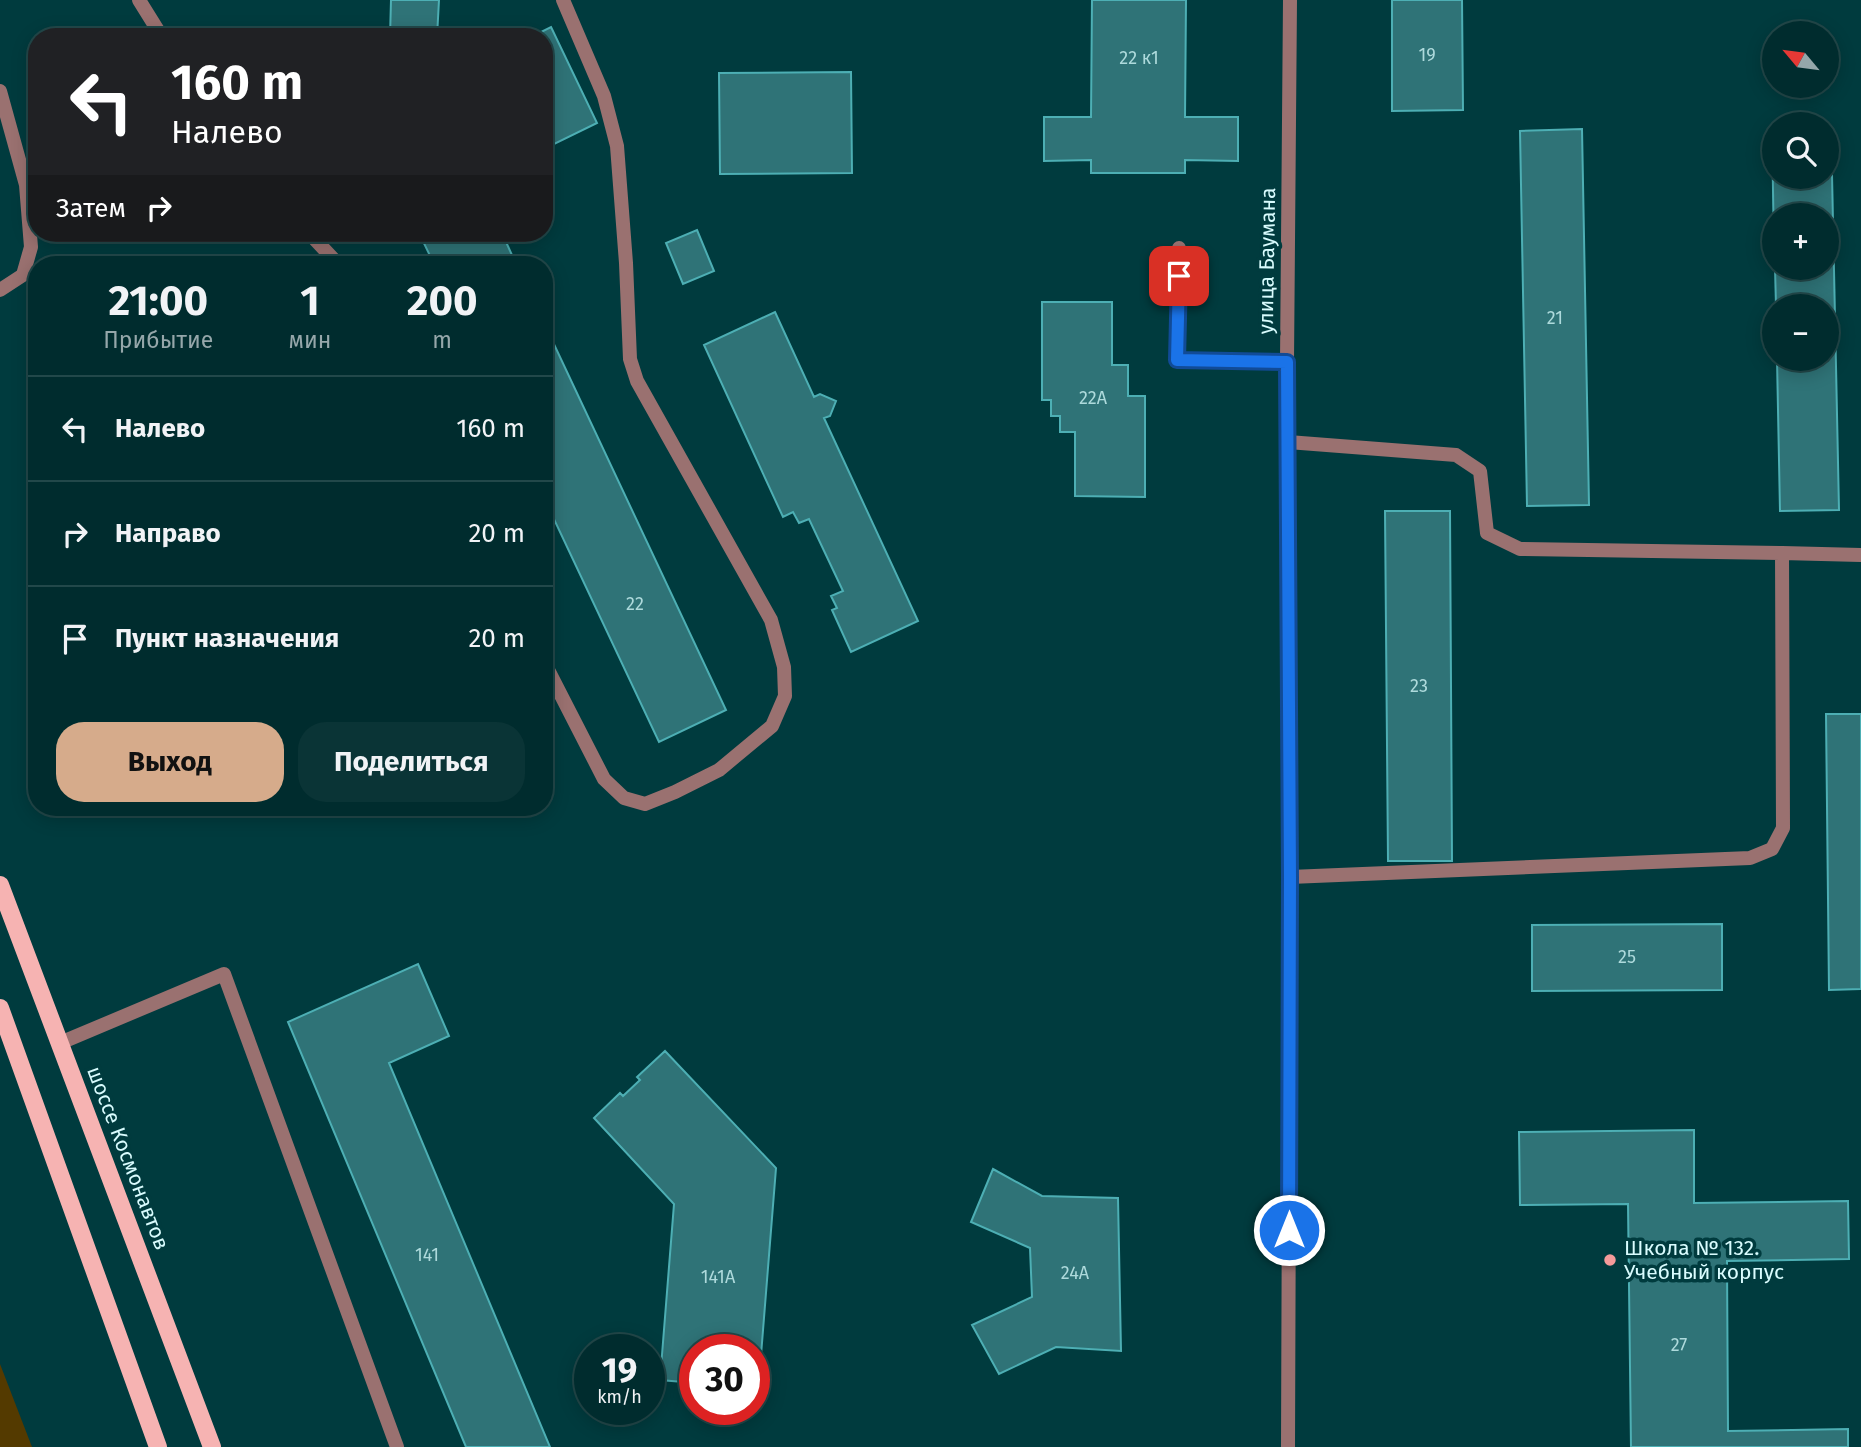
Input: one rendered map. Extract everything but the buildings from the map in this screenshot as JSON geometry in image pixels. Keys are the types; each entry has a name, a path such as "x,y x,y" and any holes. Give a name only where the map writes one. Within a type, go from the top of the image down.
{"main road":[{"name":"шоссе Космонавтов","path":"0,885 212,1447"},
{"path":"0,1008 158,1447"}],"street":[{"path":"139,0 156,28"},
{"path":"553,680 604,779 624,798 645,804 719,770 772,726 785,695 784,667 771,620 636,382 630,359 617,146 604,96 563,0"},
{"name":"улица Баумана","path":"1288,1447 1290,877 1287,362 1290,0"},
{"path":"0,91 26,185 28,210"},
{"path":"317,242 331,256"},
{"path":"1179,248 1177,360 1287,362"},
{"path":"0,290 23,275 28,258"},
{"path":"1289,442 1456,455 1480,471 1487,533 1520,548 1861,555"},
{"path":"1290,877 1750,858 1772,849 1783,828 1782,554"},
{"path":"60,1043 224,974 397,1447"}],"shaded area":[{"path":"0,1364 32,1447 0,1447"}],"place":[{"name":"Школа № 132. Учебный корпус","path":"1610,1260"}],"route":[{"path":"1179,276 1177,360 1287,362 1289,1230"}]}
